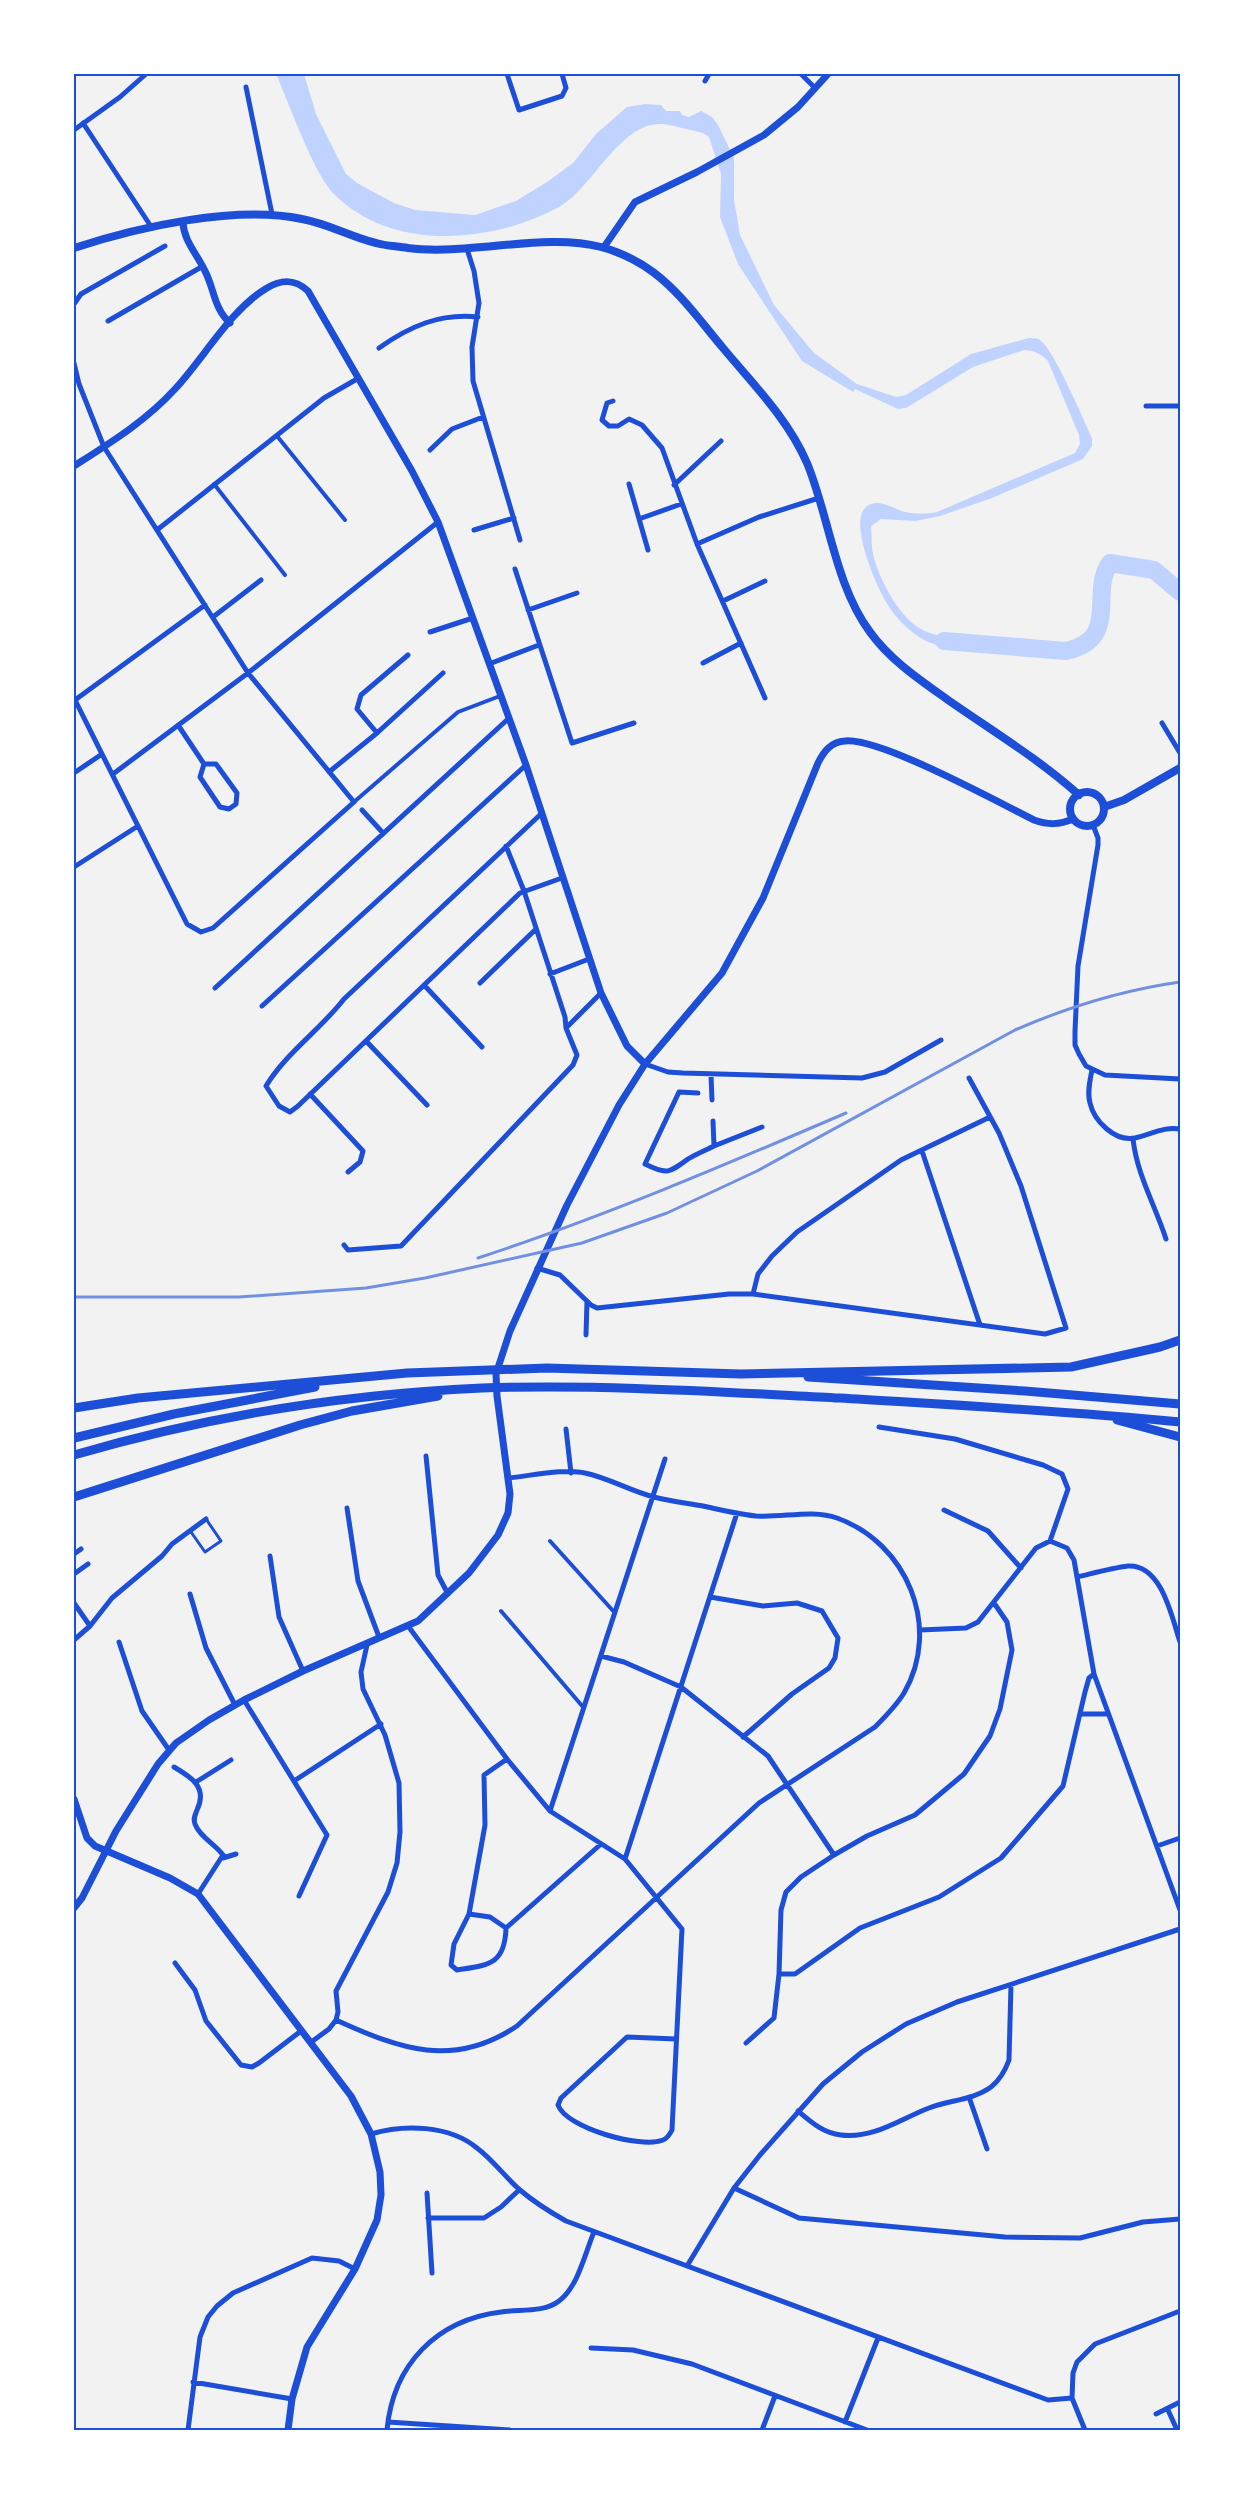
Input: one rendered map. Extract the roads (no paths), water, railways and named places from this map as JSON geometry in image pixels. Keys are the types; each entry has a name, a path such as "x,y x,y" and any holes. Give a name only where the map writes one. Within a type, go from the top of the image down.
{"highway":[{"path":"752,1373 1071,1367 1160,1347 1180,1340"},
{"path":"74,1408 138,1398 406,1373 548,1368 752,1373 1180,1404"},
{"path":"74,1438 249,1399 406,1373"},
{"path":"74,1455 177,1429 292,1407 405,1393 482,1388 545,1387 729,1392 1095,1414 1180,1422"},
{"path":"74,1497 321,1419 352,1411 482,1388"},
{"path":"1095,1414 1180,1437"}],"main road":[{"path":"74,248 152,228 244,214 272,214 338,228 374,243 413,249 466,249 557,243 604,247 647,267 677,293 787,426 806,461 854,604 869,632 893,658 920,680 1055,775 1078,795"},
{"path":"1104,807 1125,800 1180,768"},
{"path":"1092,793 1100,798 1104,807 1103,816 1093,825 1080,825 1073,819 1070,806 1078,795 1092,793"}],"street":[{"path":"74,130 120,97 146,74"},
{"path":"507,74 519,110 562,96 566,88 562,74"},
{"path":"705,81 709,74"},
{"path":"801,74 815,88"},
{"path":"604,247 635,202 735,152 776,127 828,74"},
{"path":"246,87 272,214"},
{"path":"83,123 152,228"},
{"path":"183,223 185,236 203,266 218,309 230,323"},
{"path":"74,304 81,294 165,246"},
{"path":"466,249 478,287 478,317 472,347 471,369 520,540"},
{"path":"108,321 203,266"},
{"path":"74,466 104,447 160,404 258,294 275,284 293,282 308,291 438,522 526,765 601,993 627,1046 645,1064 668,1072 711,1075 870,1077 885,1072 941,1040"},
{"path":"380,348 398,334 426,322 452,316 478,317"},
{"path":"74,363 79,384 104,447 248,673 354,802"},
{"path":"157,530 324,398 357,379"},
{"path":"613,401 607,403 602,420 609,426 618,426 629,419 642,425 662,447 697,544 765,698"},
{"path":"1146,406 1180,406"},
{"path":"430,450 452,429 483,417"},
{"path":"277,436 345,520"},
{"path":"674,484 722,441"},
{"path":"214,484 285,575"},
{"path":"629,484 648,550"},
{"path":"697,544 759,517 819,498"},
{"path":"639,519 681,504"},
{"path":"474,530 514,518"},
{"path":"113,774 248,673 438,522"},
{"path":"515,569 572,743 634,723"},
{"path":"213,617 261,580"},
{"path":"723,601 765,581"},
{"path":"528,610 578,593"},
{"path":"205,605 74,699 187,924 201,932 213,928 458,712 500,696"},
{"path":"430,632 473,618"},
{"path":"703,663 741,643"},
{"path":"489,664 539,645"},
{"path":"377,733 357,709 361,695 408,655"},
{"path":"329,772 443,674"},
{"path":"214,988 508,719"},
{"path":"1162,723 1180,753"},
{"path":"178,725 204,764"},
{"path":"74,1908 82,1898 104,1852 169,1750 186,1736 244,1700 424,1617 469,1573 501,1530 508,1512 508,1478 499,1416 496,1374 506,1340 537,1268 606,1128 645,1064 709,991 733,956 763,898 818,763 830,746 846,741 865,743 917,764 1044,824 1060,824 1073,819"},
{"path":"74,773 102,754"},
{"path":"204,764 216,764 237,793 236,804 229,808 219,807 200,777 204,764"},
{"path":"262,1006 526,765"},
{"path":"362,810 383,833"},
{"path":"542,813 344,999 330,1017 276,1070 266,1086 279,1106 290,1112 520,893 562,878"},
{"path":"1093,825 1098,845 1078,966 1075,1031 1079,1054 1086,1066 1105,1075 1180,1079"},
{"path":"74,867 138,826"},
{"path":"344,1245 348,1250 401,1246 573,1065 577,1055 566,1028 552,973 506,846"},
{"path":"480,983 536,929"},
{"path":"552,973 589,959"},
{"path":"424,985 482,1047"},
{"path":"566,1028 601,993"},
{"path":"366,1041 427,1105"},
{"path":"1092,1070 1090,1103 1103,1127 1112,1134 1133,1139 1158,1130 1180,1129"},
{"path":"711,1075 712,1100"},
{"path":"537,1268 560,1275 577,1289 586,1301 597,1308 729,1294 753,1294 1045,1334 1066,1328 1021,1186 990,1116 969,1078"},
{"path":"698,1093 679,1092 645,1164 660,1172 670,1172 690,1158 714,1146 762,1128"},
{"path":"310,1094 363,1151 360,1162 348,1172"},
{"path":"753,1294 758,1274 772,1256 797,1232 901,1160 990,1116"},
{"path":"713,1121 714,1146"},
{"path":"1133,1139 1138,1170 1154,1204 1166,1239"},
{"path":"922,1151 980,1325"},
{"path":"586,1301 586,1335"},
{"path":"879,1428 955,1439 1052,1468 1065,1479 1068,1489 1050,1541"},
{"path":"566,1429 571,1473"},
{"path":"426,1456 438,1575 448,1594"},
{"path":"550,1811 665,1459"},
{"path":"336,2020 376,2037 437,2052 462,2049 492,2040 517,2026 759,1803 875,1727 904,1693 913,1674 920,1630 917,1605 909,1581 891,1554 876,1539 859,1528 835,1517 812,1514 757,1516 654,1497 584,1472 508,1478"},
{"path":"347,1508 358,1581 379,1637"},
{"path":"944,1510 988,1531 1021,1568"},
{"path":"625,1859 737,1513"},
{"path":"74,1640 90,1626 112,1598 190,1530 206,1519"},
{"path":"550,1541 615,1614"},
{"path":"920,1630 966,1628 978,1622 1040,1544 1050,1541 1062,1544 1071,1553 1094,1674 1180,1910"},
{"path":"74,1554 81,1549"},
{"path":"270,1556 279,1617 303,1671"},
{"path":"74,1574 88,1564"},
{"path":"1077,1577 1131,1566 1151,1574 1160,1584 1180,1642"},
{"path":"190,1594 206,1648 235,1705"},
{"path":"710,1597 763,1606 797,1603 822,1611 838,1638 835,1658 829,1668 792,1694 743,1737"},
{"path":"74,1603 90,1626"},
{"path":"746,2043 774,2018 779,1974 781,1910 786,1892 801,1877 834,1855 867,1836 915,1815 964,1774 990,1736 1000,1709 1012,1650 1007,1622 994,1603"},
{"path":"501,1611 583,1707"},
{"path":"408,1626 507,1759 550,1811 625,1859 682,1929 672,2130 669,2137 662,2141 617,2139 568,2119 558,2105 561,2098 627,2037 676,2039"},
{"path":"119,1642 142,1711 169,1750"},
{"path":"310,2043 329,2029 336,2020 338,2012 336,1991 388,1892 397,1863 400,1832 399,1784 381,1724 365,1697 361,1672 367,1645"},
{"path":"601,1656 624,1662 681,1687 768,1756 834,1855"},
{"path":"779,1974 795,1974 860,1928 939,1897 1001,1858 1063,1786 1089,1678 1094,1674"},
{"path":"244,1700 327,1835 298,1896"},
{"path":"1080,1714 1107,1714"},
{"path":"294,1780 381,1724"},
{"path":"507,1759 484,1775 485,1825 469,1914 454,1944 451,1965 457,1970 485,1965 496,1960 506,1945 506,1928 600,1844"},
{"path":"196,1782 231,1760"},
{"path":"174,1767 196,1782 201,1794 194,1816 196,1826 222,1853 223,1858"},
{"path":"74,1799 87,1838 104,1852 170,1878 198,1894 351,2096 370,2134 380,2172 380,2207 373,2232 355,2269 307,2347 292,2399 288,2430"},
{"path":"1157,1846 1180,1838"},
{"path":"198,1894 223,1858 236,1854"},
{"path":"469,1914 490,1917 506,1928"},
{"path":"687,2266 734,2188 798,2110 823,2084 862,2052 906,2024 957,2002 1180,1929"},
{"path":"176,1963 195,1990 206,2021 241,2065 252,2067 260,2063 301,2031"},
{"path":"798,2110 819,2129 842,2135 859,2135 875,2132 930,2108 969,2097 993,2085 1005,2072 1009,2061 1011,1985"},
{"path":"969,2097 987,2150"},
{"path":"370,2134 406,2128 435,2130 454,2135 476,2146 519,2190 566,2222 1048,2400 1072,2398"},
{"path":"734,2188 799,2218 1005,2236 1080,2238 1143,2222 1180,2219"},
{"path":"428,2218 484,2218 501,2207 519,2190"},
{"path":"427,2193 432,2273"},
{"path":"387,2430 395,2391 416,2354 438,2335 463,2321 482,2314 547,2308 558,2302 567,2294 594,2232"},
{"path":"188,2430 200,2337 208,2317 233,2293 312,2258 339,2260 355,2269"},
{"path":"1085,2430 1072,2398 1073,2373 1077,2362 1095,2344 1180,2311"},
{"path":"845,2422 878,2338"},
{"path":"591,2348 633,2350 692,2364 867,2430"},
{"path":"193,2382 292,2399"},
{"path":"762,2430 775,2396"},
{"path":"1156,2414 1180,2402"},
{"path":"1168,2410 1177,2430"},
{"path":"388,2422 510,2430"}],"lane":[{"path":"190,1530 205,1552 221,1541 206,1519"}],"water":[{"path":"276,74 304,74 316,114 346,174 357,183 394,203 415,210 475,215 516,201 573,163 597,133 627,107 645,104 661,105 666,111 680,111 682,115 689,117 701,111 712,117 718,125 734,158 734,200 740,235 774,305 814,353 857,384 896,397 906,395 971,354 1029,338 1038,339 1044,344 1059,368 1092,438 1092,446 1083,459 992,498 940,516 915,521 881,519 871,526 872,551 876,563 890,595 904,614 911,622 925,631 969,640 969,648 929,642 919,637 895,615 883,597 871,571 862,540 861,515 866,507 876,503 909,513 937,512 1075,453 1080,444 1079,435 1048,361 1040,354 1024,350 973,367 906,408 898,409 855,389 853,392 802,361 738,264 720,217 721,174 709,137 703,133 663,124 648,126 633,133 620,144 571,198 559,207 532,219 503,229 442,236 412,233 383,225 356,212 333,193 325,183 317,170"}],"waterway":[{"path":"944,641 1066,651 1083,645 1093,636 1099,626 1104,575 1110,563 1154,570 1180,592"}],"railway":[{"path":"74,1297 239,1297 366,1288 425,1278 582,1243 667,1213 757,1171 1015,1030 1096,1000 1180,982"},
{"path":"478,1258 617,1208 846,1113"}]}
